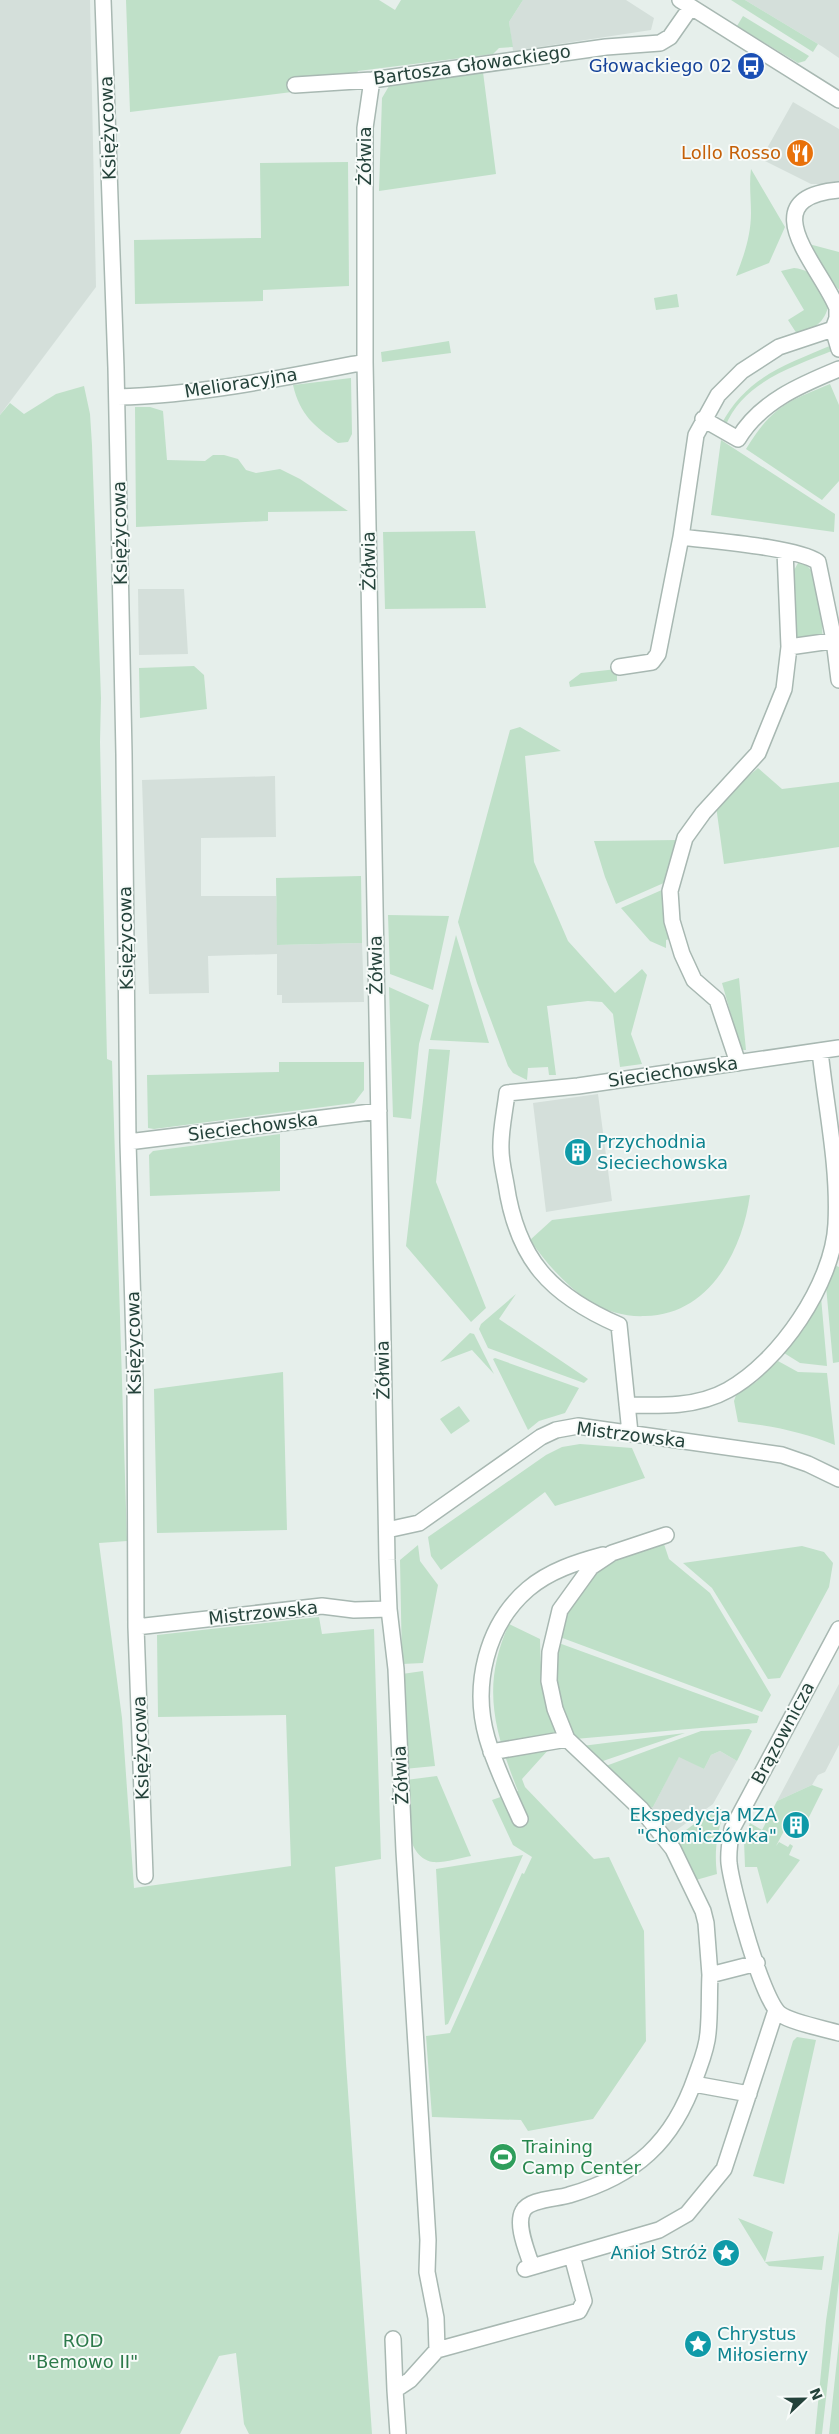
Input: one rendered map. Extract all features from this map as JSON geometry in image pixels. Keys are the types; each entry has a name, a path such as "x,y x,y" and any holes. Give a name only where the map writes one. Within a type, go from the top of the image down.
{"street":[{"name":"Księżycowa","path":"103,0 117,397 124,735 128,1142 135,1366 136,1627 145,1876"},
{"name":"Bartosza Głowackiego","path":"295,85 342,80 372,80 606,47 660,42 670,37 686,4"},
{"path":"686,4 839,100"},
{"name":"Żółwia","path":"372,80 365,128 365,362 386,1530 389,1609 396,1669 404,1851 428,2240 427,2272 436,2318 437,2350"},
{"path":"839,190 816,192 804,200 796,212 794,224 798,240 837,308 837,318 833,329 839,349"},
{"path":"619,667 652,662 658,654 681,537 696,435 703,419 718,395 742,371 788,344 833,329"},
{"name":"Melioracyjna","path":"117,397 159,396 204,391 365,362"},
{"path":"703,419 738,439 746,426 777,399 839,369"},
{"path":"681,537 785,551 812,558 818,562 836,640 839,680"},
{"path":"738,1063 717,1000 694,980 682,954 672,921 670,890 679,854 692,827 722,790 748,766 758,753 784,689 789,647 785,551"},
{"path":"789,647 836,640"},
{"name":"Sieciechowska","path":"627,1405 619,1325 597,1315 550,1283 538,1270 521,1241 509,1207 501,1150 507,1093 544,1091 839,1048"},
{"path":"630,1433 627,1405 659,1406 696,1402 728,1390 759,1369 776,1352 806,1309 822,1278 836,1226 837,1192 820,1050"},
{"name":"Sieciechowska","path":"128,1142 379,1111"},
{"name":"Mistrzowska","path":"386,1530 419,1523 542,1437 556,1430 578,1426 782,1455 808,1464 839,1479"},
{"path":"520,1819 491,1752 486,1736 481,1698 482,1670 487,1653 506,1614 529,1588 548,1575 577,1562 612,1553 666,1535"},
{"path":"612,1553 591,1567 560,1610 553,1638 549,1681 555,1709 567,1739 641,1809 673,1849 703,1911 706,1923 710,1975 708,2032 704,2056 694,2084 668,2134 647,2155 624,2172 604,2183 530,2205 524,2209 522,2226 528,2268 659,2230 687,2214 724,2169 776,2010 782,2016 839,2032"},
{"name":"Mistrzowska","path":"136,1627 322,1606 354,1610 389,1609"},
{"name":"Brązownicza","path":"776,2010 768,1998 757,1963 730,1871 728,1851 732,1829 839,1629"},
{"path":"491,1752 567,1739"},
{"path":"710,1975 757,1963"},
{"path":"694,2084 748,2094"},
{"path":"395,2390 410,2380 437,2350 580,2312 584,2301 572,2256"},
{"path":"392,2340 398,2434"}],"shaded area":[{"path":"0,0 90,0 96,287 0,415"},
{"path":"523,0 626,0 654,18 651,30 513,51 509,22"},
{"path":"745,0 839,0 839,58 823,47"},
{"path":"793,102 839,129 839,184 811,184 761,159"},
{"path":"138,589 184,589 188,654 139,655"},
{"path":"275,776 276,837 201,838 201,896 276,896 278,945 362,943 364,1002 282,1003 282,995 277,995 277,954 208,956 209,993 149,994 142,780"},
{"path":"598,1094 612,1201 546,1212 533,1103"},
{"path":"839,1684 839,1745 825,1772 818,1775 812,1785 777,1801"},
{"path":"720,1751 737,1761 713,1804 671,1834 647,1809 653,1807 679,1756 704,1769 711,1755"}],"green space":[{"path":"126,0 379,0 395,10 401,0 523,0 509,22 513,47 499,48 493,54 358,71 348,85 130,112"},
{"path":"731,0 745,0 818,44 813,52"},
{"path":"743,16 809,56 805,61 798,63 737,26"},
{"path":"483,72 496,174 379,191 382,98 389,86"},
{"path":"348,162 349,286 263,290 263,301 135,304 134,240 261,238 260,163"},
{"path":"751,169 785,227 769,263 736,276 750,229"},
{"path":"805,243 839,252 839,290 823,271"},
{"path":"794,268 807,272 816,280 829,304 827,311 818,324 809,330 797,334 788,320 804,310 781,271"},
{"path":"677,294 679,307 656,310 654,298"},
{"path":"449,341 451,353 382,362 381,352"},
{"path":"832,345 834,350 786,370 756,387 733,411 725,427 721,425 742,395 768,374"},
{"path":"351,378 352,434 348,442 338,443 309,419 300,404 293,385"},
{"path":"830,384 839,405 839,481 822,500 746,449 764,424 781,408 791,401"},
{"name":"ROD \"Bemowo II\"","path":"84,386 90,414 92,445 101,698 100,742 107,1059 112,1061 127,1541 99,1543 122,1718 134,1888 291,1866 286,1715 158,1717 157,1635 319,1617 322,1634 374,1629 381,1859 335,1867 346,2063 372,2434 249,2434 244,2424 236,2353 219,2356 180,2434 0,2434 0,415 10,403 24,414 56,394"},
{"path":"135,407 150,407 163,411 167,460 205,461 213,455 224,455 238,459 246,470 256,473 280,469 300,479 348,511 268,512 268,521 136,527"},
{"path":"721,440 835,514 834,532 711,515"},
{"path":"475,531 486,608 385,609 383,532"},
{"path":"798,563 806,565 816,581 821,605 823,637 796,640 793,572"},
{"path":"194,666 204,675 207,709 140,718 139,668"},
{"path":"617,669 617,681 570,687 569,682 581,673"},
{"path":"520,727 561,751 525,756 534,862 568,941 615,993 642,969 647,975 631,1034 642,1064 620,1067 613,1014 602,1002 588,1001 547,1006 556,1075 549,1075 548,1067 528,1068 527,1080 513,1073 508,1066 477,983 458,922 510,730"},
{"path":"758,768 782,789 839,782 839,847 724,864 716,806 719,801"},
{"path":"678,840 666,882 616,904 594,841"},
{"path":"361,876 362,943 277,945 276,878"},
{"path":"664,889 670,939 666,940 666,948 650,941 621,908"},
{"path":"388,915 449,916 433,990 390,974"},
{"path":"456,935 489,1043 430,1040"},
{"path":"739,978 746,1050 741,1050 722,983"},
{"path":"389,987 429,1005 419,1044 411,1119 393,1117"},
{"path":"429,1049 450,1050 436,1182 486,1308 471,1322 406,1246"},
{"path":"279,1062 364,1062 364,1090 354,1103 154,1129 148,1128 147,1075 279,1072"},
{"path":"280,1134 280,1191 150,1196 149,1155 153,1151"},
{"path":"750,1195 746,1217 739,1238 719,1276 704,1292 687,1305 668,1313 631,1316 597,1306 565,1282 530,1240 552,1220"},
{"path":"834,1265 839,1267 839,1362 833,1363 826,1286"},
{"path":"516,1294 499,1319 588,1379 584,1383 488,1348 479,1329 481,1324"},
{"path":"821,1297 827,1366 800,1363 784,1353 804,1329"},
{"path":"470,1333 474,1334 494,1374 472,1350 440,1362"},
{"path":"495,1358 579,1388 565,1413 539,1421 528,1430 493,1359"},
{"path":"778,1361 798,1372 827,1373 835,1445 787,1430 738,1422 734,1401 736,1395 756,1382"},
{"path":"283,1372 287,1530 157,1533 154,1389"},
{"path":"459,1406 470,1421 451,1434 440,1419"},
{"path":"580,1444 632,1448 645,1478 555,1506 545,1492 441,1570 431,1556 428,1537 546,1455 562,1447"},
{"path":"663,1541 669,1559 710,1593 771,1695 762,1712 557,1636 575,1598 585,1584 596,1574 624,1556"},
{"path":"418,1545 420,1561 438,1585 423,1663 402,1664 400,1560"},
{"path":"802,1546 824,1552 833,1563 829,1587 780,1678 768,1679 712,1588 683,1563"},
{"path":"509,1624 540,1639 544,1690 549,1712 559,1738 522,1779 525,1787 594,1859 609,1857 644,1931 646,2041 593,2119 528,2131 521,2120 432,2117 426,2036 450,2033 522,1873 524,1874 532,1857 513,1845 492,1800 518,1791 497,1728 494,1708 495,1668 500,1646"},
{"path":"556,1642 759,1716 757,1723 575,1739 566,1724 554,1681"},
{"path":"423,1671 435,1766 404,1769 402,1674"},
{"path":"749,1729 752,1731 737,1761 720,1751 711,1755 704,1769 679,1757 653,1807 647,1809 603,1767 701,1731"},
{"path":"685,1733 600,1762 582,1746"},
{"path":"437,1776 471,1856 433,1862 423,1858 411,1840 408,1828 406,1780"},
{"path":"812,1785 823,1789 808,1819 794,1812 776,1846 779,1842 788,1847 790,1844 793,1846 789,1855 800,1860 767,1904 757,1867 745,1867 744,1840 750,1823 762,1830 777,1801"},
{"path":"717,1807 724,1811 717,1842 717,1874 696,1880 674,1839"},
{"path":"523,1855 448,2024 445,2025 436,1869"},
{"path":"797,2037 816,2040 784,2184 753,2176 793,2041"},
{"path":"738,2218 773,2232 765,2262"},
{"path":"839,2231 839,2281 822,2434 815,2434 826,2321"},
{"path":"824,2256 822,2270 769,2266 765,2262"},
{"path":"839,2341 839,2434 829,2434"}],"place":[{"name":"Głowackiego 02","path":"751,66"},
{"name":"Lollo Rosso","path":"800,153"},
{"name":"Przychodnia Sieciechowska","path":"578,1152"},
{"name":"Ekspedycja MZA \"Chomiczówka\"","path":"796,1825"},
{"name":"Training Camp Center","path":"503,2157"},
{"name":"Anioł Stróż","path":"726,2253"},
{"name":"Chrystus Miłosierny","path":"698,2344"}]}
